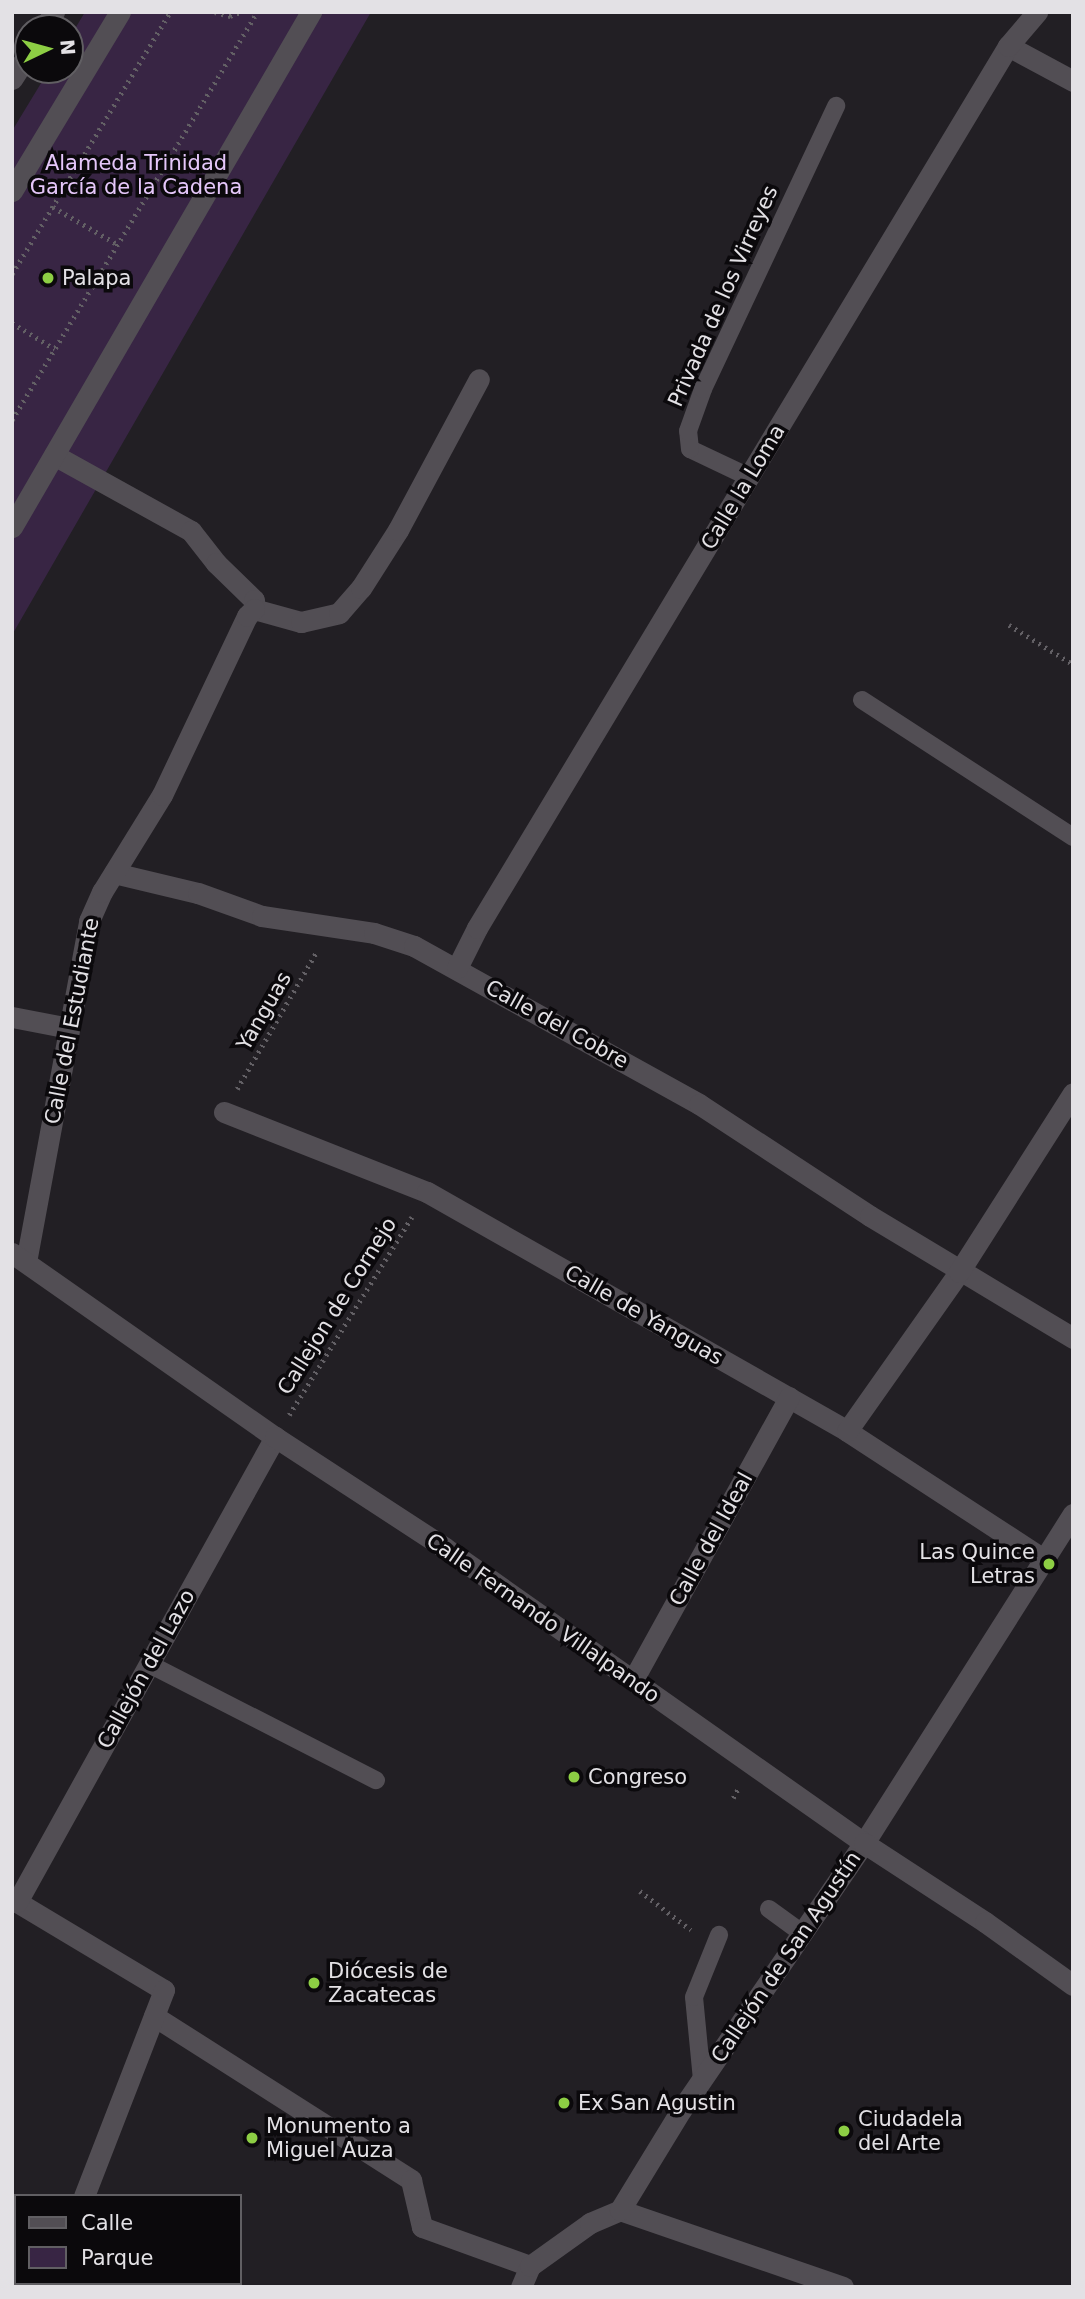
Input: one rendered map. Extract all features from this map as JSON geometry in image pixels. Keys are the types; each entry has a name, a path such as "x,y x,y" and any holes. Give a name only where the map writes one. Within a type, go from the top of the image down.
{"street":[{"path":"12,191 120,12"},
{"path":"12,527 311,12"},
{"name":"Calle la Loma","path":"457,968 477,928 1008,46 1037,12"},
{"path":"1008,46 1073,82"},
{"path":"54,455 191,531 216,564 254,600 254,609 302,622 339,613 361,588 398,530 479,379"},
{"name":"Calle del Estudiante","path":"19,1258 69,1028 89,921 102,892 162,795 247,616 254,609"},
{"name":"Calle del Cobre","path":"114,873 198,893 262,916 332,926 394,940 457,968 699,1104 959,1272 1073,1338"},
{"path":"12,1017 69,1028"},
{"path":"848,1431 959,1272 1073,1093"},
{"name":"Calle de Yanguas","path":"224,1112 427,1192 848,1431 1042,1558"},
{"name":"Calle Fernando Villalpando","path":"19,1258 275,1437 445,1548 864,1843 985,1922 1073,1985"},
{"name":"Calle del Ideal","path":"633,1680 789,1397"},
{"name":"Callejón del Lazo","path":"14,1900 275,1437"},
{"name":"Callejón de San Agustín","path":"620,2210 702,2080 864,1843 1042,1558 1073,1514"},
{"path":"14,1900 164,1990 85,2194"},
{"path":"155,2016 411,2180 422,2227 530,2266"},
{"path":"521,2287 530,2266 590,2223 620,2210 843,2287"}],"lane":[{"name":"Privada de los Virreyes","path":"748,478 690,449 688,431 703,389 836,106"},
{"path":"862,700 1073,837"},
{"path":"149,1664 376,1780"},
{"path":"769,1909 802,1933"},
{"path":"702,2080 694,1997 719,1935"}],"path":[{"path":"12,274 170,12"},
{"path":"215,12 230,16 241,12"},
{"path":"12,420 257,12"},
{"path":"53,207 117,244"},
{"path":"12,323 55,349"},
{"path":"1009,625 1073,664"},
{"name":"Yanguas","path":"224,1112 332,926"},
{"name":"Callejon de Cornejo","path":"275,1437 427,1192"},
{"path":"733,1798 738,1788"},
{"path":"640,1891 695,1932"}],"green space":[{"name":"Alameda Trinidad García de la Cadena","path":"371,12 12,635 12,131 41,84 84,84 84,14"}],"place":[{"name":"Palapa","path":"48,278"},
{"name":"Las Quince Letras","path":"1049,1564"},
{"name":"Congreso","path":"574,1777"},
{"name":"Diócesis de Zacatecas","path":"314,1983"},
{"name":"Ex San Agustin","path":"564,2103"},
{"name":"Ciudadela del Arte","path":"844,2131"},
{"name":"Monumento a Miguel Auza","path":"252,2138"}]}
